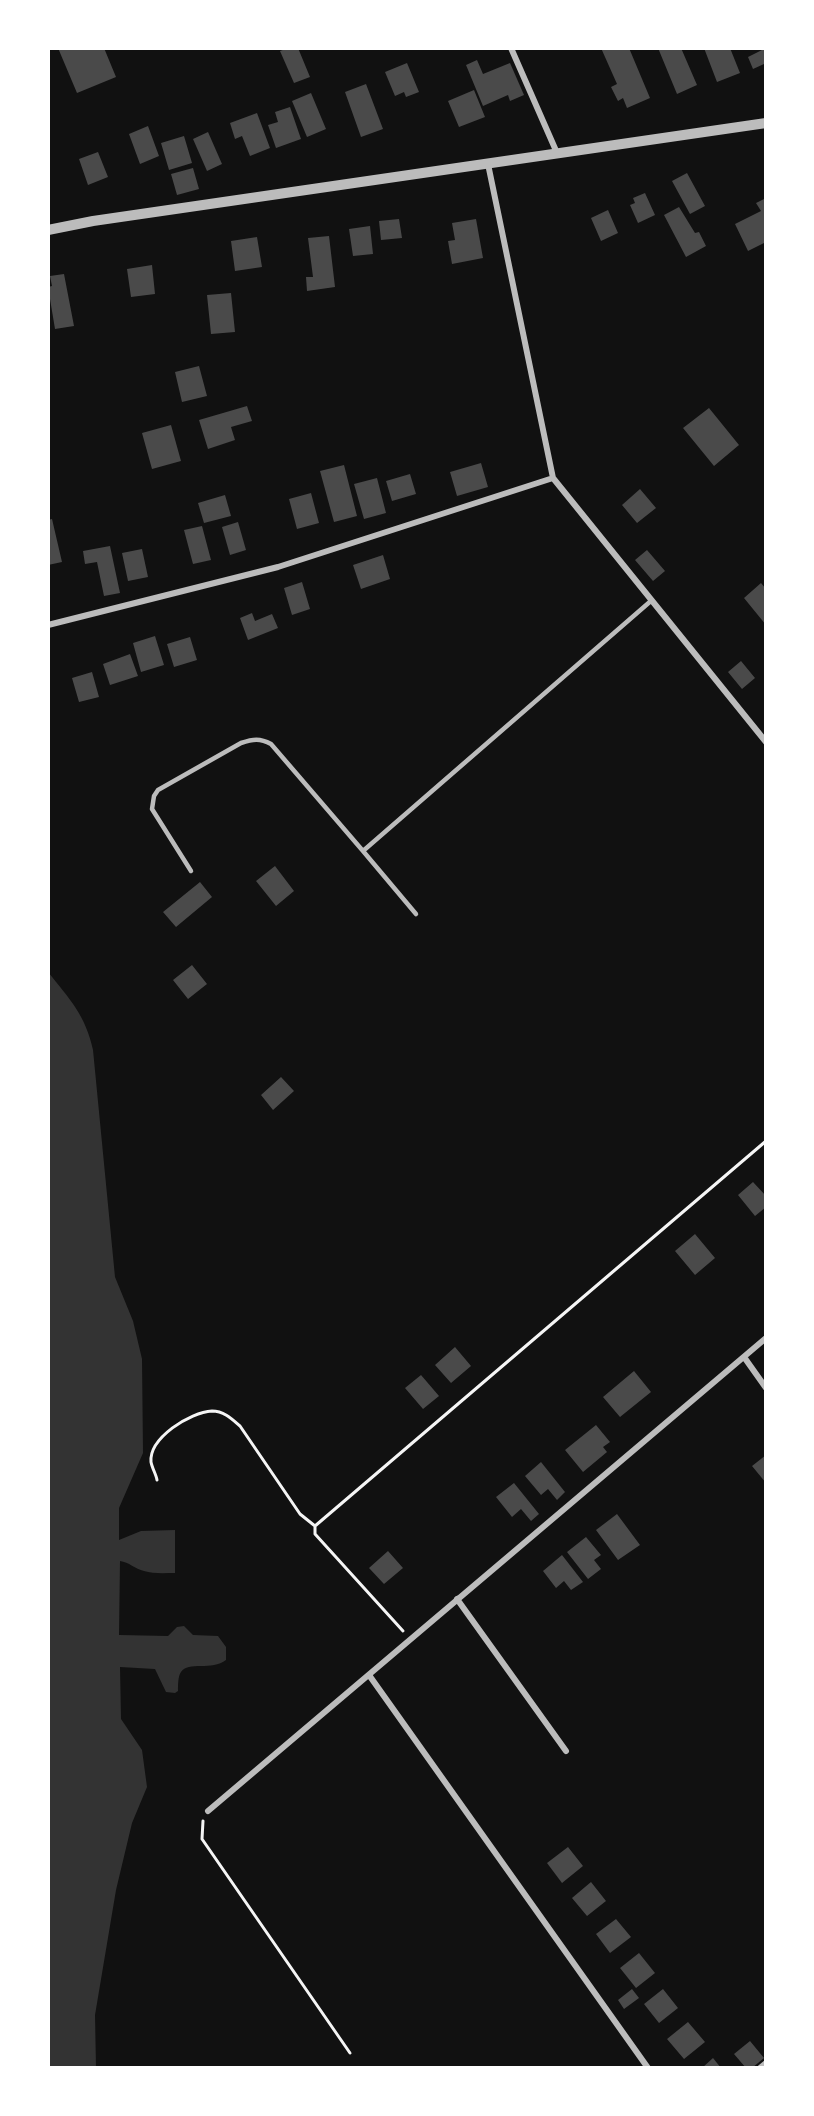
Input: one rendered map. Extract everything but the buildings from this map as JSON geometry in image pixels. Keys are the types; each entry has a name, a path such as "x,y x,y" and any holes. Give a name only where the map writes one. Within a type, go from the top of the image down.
{"street":[{"path":"511,48 557,153"},
{"path":"48,230 104,219 766,123"},
{"path":"488,164 553,478 766,742"},
{"path":"48,625 278,567 553,478"},
{"path":"208,1811 766,1338"},
{"path":"744,1357 766,1388"},
{"path":"457,1599 566,1751"},
{"path":"369,1675 648,2068"},
{"path":"760,2068 766,2063"}],"lane":[{"path":"363,851 652,600"},
{"path":"191,871 152,809 154,796 158,790 241,743 252,739 262,739 271,744 416,914"}],"path":[{"path":"410,1639 315,1534 315,1526 766,1141"},
{"path":"157,1480 151,1460 157,1442 170,1430 192,1416 212,1411 227,1415 240,1426 300,1514 315,1526"},
{"path":"208,1811 202,1824 202,1839 350,2053"}],"shaded area":[{"path":"48,972 81,1017 93,1050 115,1277 133,1321 142,1359 143,1453 119,1508 119,1540 141,1531 175,1530 175,1573 148,1572 120,1561 119,1635 168,1636 177,1627 184,1626 193,1635 218,1636 226,1647 226,1660 214,1665 184,1669 178,1681 178,1691 175,1693 166,1692 155,1669 120,1667 121,1719 142,1750 147,1787 132,1823 116,1890 95,2015 96,2068 48,2068"}]}
